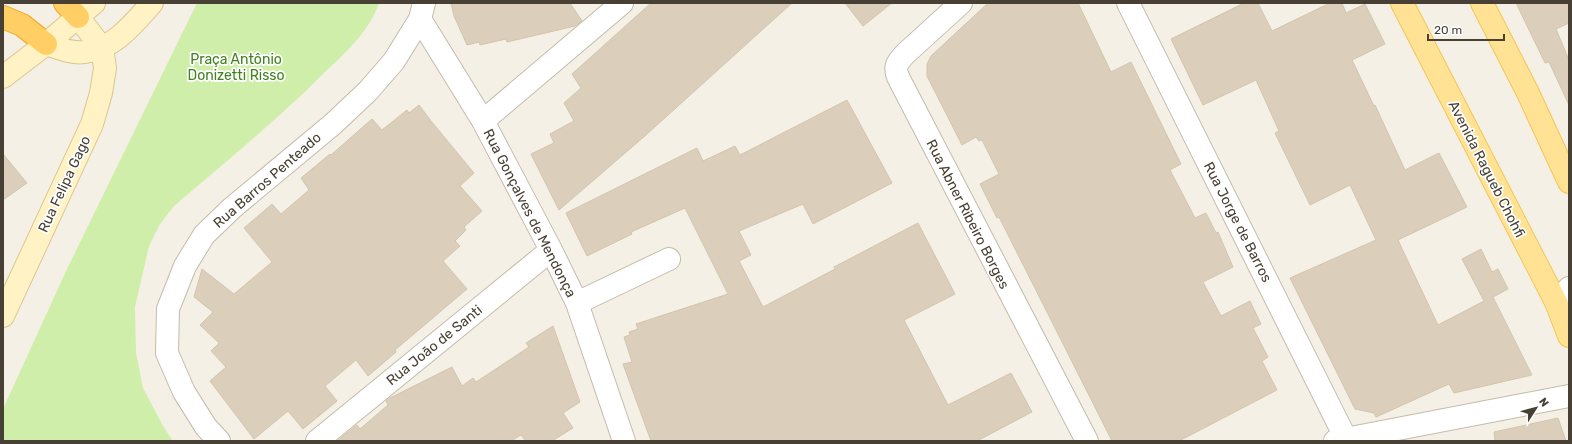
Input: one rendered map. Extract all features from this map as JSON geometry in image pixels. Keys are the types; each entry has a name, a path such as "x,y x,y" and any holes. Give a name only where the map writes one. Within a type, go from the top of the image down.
{"highway":[{"path":"3,17 22,25 46,44"}],"main road":[{"path":"3,77 46,44 71,10 94,3"},
{"path":"46,44 66,51 86,52 102,48 136,21 152,3"},
{"name":"Avenida Ragueb Chohfi","path":"1402,3 1562,295 1569,336"},
{"path":"1482,3 1528,93 1569,182"},
{"path":"71,10 102,48"},
{"name":"Rua Felipa Gago","path":"3,316 92,124 104,84 105,68 102,48"}],"street":[{"path":"483,121 622,3"},
{"name":"Rua Abner Ribeiro Borges","path":"961,3 905,54 897,63 895,69 1086,441"},
{"name":"Rua Jorge de Barros","path":"1128,3 1342,440"},
{"name":"Rua Gonçalves de Mendonça","path":"422,11 552,250 577,304 624,441"},
{"name":"Rua Barros Penteado","path":"219,441 206,426 184,392 167,353 168,309 185,266 204,235 232,208 333,124 368,90 394,61 422,11"},
{"name":"Rua João de Santi","path":"317,441 552,250"},
{"path":"577,304 669,259"},
{"path":"1342,440 1569,396"}],"green space":[{"name":"Praça Antônio Donizetti Risso","path":"197,3 379,3 375,14 356,42 268,125 174,206 160,224 149,246 135,307 136,353 143,388 163,426 173,441 3,441 3,409 67,269"}],"building":[{"path":"451,3 570,3 582,21 575,26 507,42 506,39 480,45 479,42 467,45 454,16"},
{"path":"651,3 792,3 646,135 559,210 531,154 554,143 550,134 574,121 564,103 581,88 572,74"},
{"path":"845,3 892,3 863,26"},
{"path":"988,3 1078,3 1111,72 1131,62 1181,164 1170,170 1195,218 1206,213 1216,233 1218,232 1233,267 1203,282 1221,316 1250,301 1261,324 1253,328 1268,357 1262,361 1277,390 1179,441 1112,441 999,217 997,218 980,184 999,174 982,140 979,141 976,137 962,145 927,76 927,64 931,56"},
{"path":"1244,3 1258,3 1272,31 1330,3 1342,3 1346,13 1365,4 1385,44 1352,60 1405,170 1439,153 1467,207 1398,240 1438,325 1484,301 1462,259 1481,249 1492,272 1498,269 1508,289 1493,297 1532,375 1454,393 1449,384 1376,417 1374,413 1355,409 1290,278 1376,240 1350,185 1310,205 1275,133 1279,131 1256,80 1203,105 1171,39"},
{"path":"1516,3 1569,3 1569,23 1556,29 1569,60 1569,105 1549,62 1545,63"},
{"path":"847,100 892,183 813,224 803,204 739,231 751,255 739,261 763,307 835,269 834,267 918,223 955,294 904,320 948,405 1011,373 1032,412 977,441 651,441 623,364 632,362 624,337 630,335 629,332 638,329 636,324 728,294 685,208 631,232 632,234 587,256 566,213 697,148 703,161 735,146 740,155"},
{"path":"419,105 474,173 460,186 482,211 464,227 466,230 455,241 460,246 443,261 467,289 395,350 396,352 368,376 356,360 325,386 337,401 303,429 288,411 254,439 210,381 226,367 211,351 219,343 200,325 213,312 194,297 202,269 234,294 272,262 244,228 272,204 281,214 309,190 301,178 330,154 331,155 372,119 382,130 407,110 409,113"},
{"path":"3,154 27,183 3,200"},
{"path":"553,326 580,402 563,413 573,428 552,441 526,441 521,435 511,441 337,441 357,425 360,429 388,405 386,401 390,398 452,367 462,386 473,378 476,382 529,347 526,343"},
{"path":"1558,418 1566,441 1495,441 1494,432"}]}
